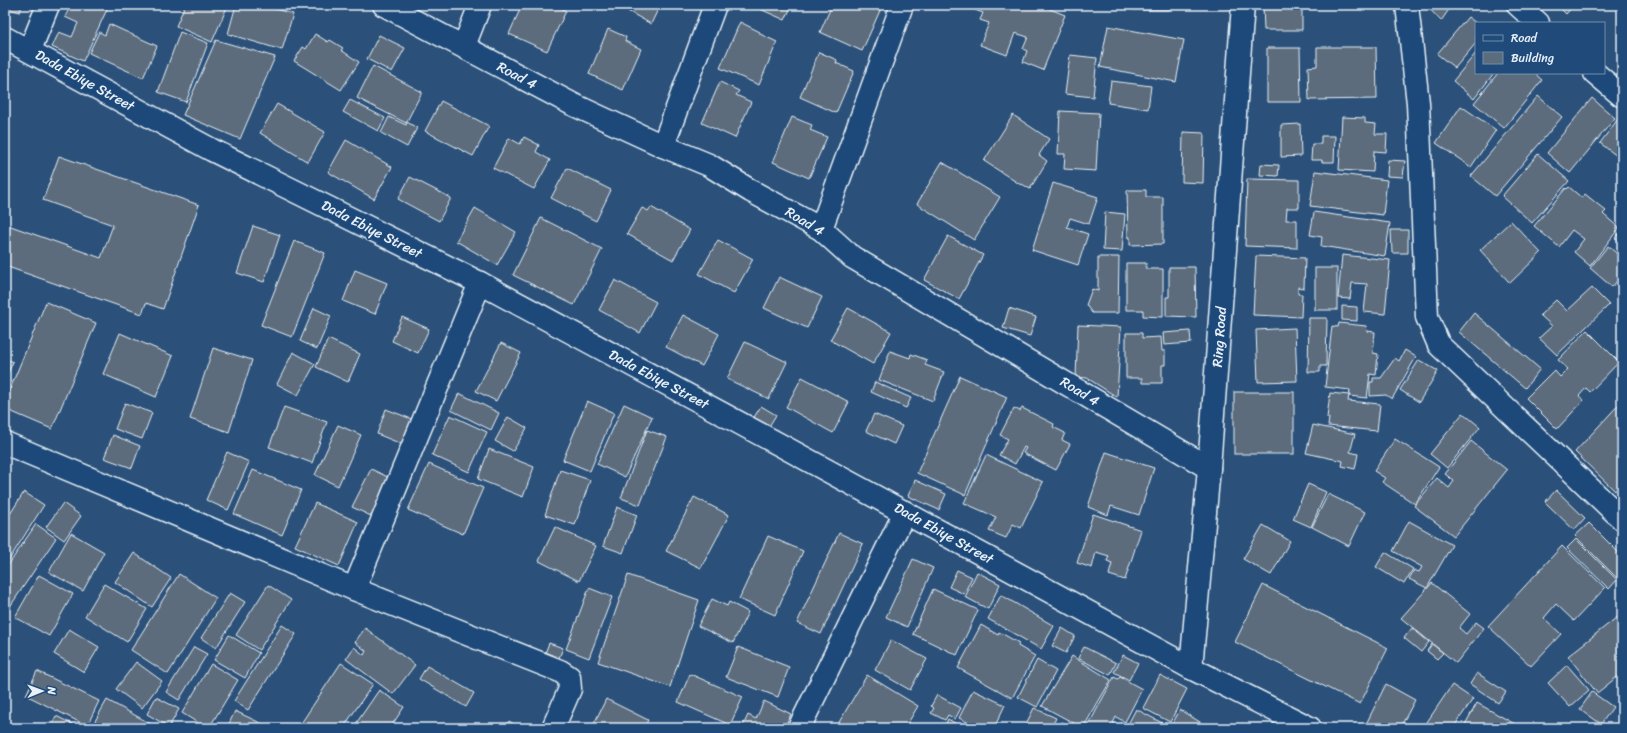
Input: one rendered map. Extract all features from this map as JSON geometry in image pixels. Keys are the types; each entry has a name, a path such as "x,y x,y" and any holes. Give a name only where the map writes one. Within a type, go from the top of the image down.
{"street":[{"path":"30,50 48,5"},
{"name":"Road 4","path":"384,5 572,104 663,146 709,165 821,228 852,257 1209,468"},
{"path":"464,46 480,5"},
{"path":"663,146 714,5"},
{"path":"821,228 902,5"},
{"name":"Ring Road","path":"1192,668 1209,468 1243,5"},
{"path":"1407,5 1418,103 1427,317 1439,345 1622,519"},
{"path":"1518,5 1537,22"},
{"name":"Dada Ebiye Street","path":"5,38 30,50 212,150 480,283 1192,668 1310,728"},
{"path":"1597,74 1622,96"},
{"path":"354,589 480,283"},
{"path":"5,442 354,589 560,672 569,677 570,689 552,728"},
{"path":"803,727 905,512"}],"building":[{"path":"5,5 22,5 20,12 5,8"},
{"path":"71,5 109,5 83,61 52,47 59,32 72,37 78,23 65,17"},
{"path":"185,5 228,5 212,42 176,26"},
{"path":"236,5 261,5 293,14 282,50 228,34"},
{"path":"522,5 555,5 566,11 547,51 509,34"},
{"path":"617,5 660,5 651,24"},
{"path":"751,5 792,5 785,20"},
{"path":"832,5 882,6 862,51 820,32"},
{"path":"977,5 1040,5 1065,15 1043,70 1023,62 1027,51 1023,49 1028,37 1015,33 1007,55 980,45 989,23 980,20 983,13 975,10"},
{"path":"1133,5 1169,5 1169,10 1133,10"},
{"path":"1263,5 1302,5 1302,30 1264,30"},
{"path":"1426,5 1452,5 1441,21"},
{"path":"1557,5 1574,5 1566,14"},
{"path":"1468,17 1475,22 1475,44 1455,68 1437,54"},
{"path":"740,22 777,42 759,85 720,68"},
{"path":"109,24 157,46 143,78 89,53 99,32 105,35"},
{"path":"1108,26 1184,40 1176,82 1100,67"},
{"path":"608,29 626,37 625,41 641,49 623,90 589,74"},
{"path":"180,32 208,43 186,102 158,92"},
{"path":"315,34 328,42 330,40 343,48 341,50 359,62 341,90 294,61 303,47 306,49"},
{"path":"379,35 405,48 392,72 367,59"},
{"path":"216,40 275,57 240,139 183,115"},
{"path":"1317,47 1376,47 1377,99 1309,100 1308,67 1317,66"},
{"path":"1267,48 1300,48 1301,102 1267,102"},
{"path":"819,52 837,60 836,63 854,71 836,113 800,97"},
{"path":"1475,54 1475,74 1493,74 1474,99 1453,81"},
{"path":"1070,55 1097,58 1093,97 1065,94"},
{"path":"373,66 422,92 406,123 357,98"},
{"path":"1497,74 1535,74 1542,80 1504,128 1474,103"},
{"path":"1111,81 1151,86 1148,109 1108,103"},
{"path":"720,82 739,91 736,95 751,102 735,138 702,123"},
{"path":"1538,96 1562,117 1495,196 1471,176"},
{"path":"1592,98 1615,118 1570,173 1547,153"},
{"path":"350,100 385,118 378,131 343,112"},
{"path":"441,101 489,126 473,156 425,131"},
{"path":"277,104 325,132 308,162 260,133"},
{"path":"1461,106 1496,130 1471,167 1436,143"},
{"path":"1060,111 1099,113 1096,171 1064,169 1065,154 1058,154"},
{"path":"1013,115 1049,139 1039,155 1047,161 1030,189 1022,184 1021,185 984,161"},
{"path":"389,117 406,125 407,122 417,128 407,147 381,133"},
{"path":"792,117 812,125 810,130 827,137 809,178 773,162"},
{"path":"1342,117 1365,118 1365,123 1376,124 1375,134 1387,134 1386,152 1374,151 1373,172 1339,170"},
{"path":"1618,119 1622,122 1622,160 1600,143"},
{"path":"1300,124 1301,156 1281,157 1281,125"},
{"path":"1183,132 1204,133 1203,183 1182,182"},
{"path":"1321,136 1335,136 1334,162 1311,160 1312,144 1321,144"},
{"path":"524,137 539,145 536,152 550,160 534,189 493,168 509,138 520,144"},
{"path":"346,140 392,167 374,199 328,172"},
{"path":"1538,154 1569,181 1532,223 1502,196"},
{"path":"5,155 10,157 5,172"},
{"path":"59,156 199,205 163,309 146,303 142,314 5,266 5,224 101,258 113,225 43,200"},
{"path":"1388,160 1405,161 1403,177 1387,176"},
{"path":"942,162 1000,197 974,240 917,204"},
{"path":"1261,164 1279,165 1278,176 1260,175"},
{"path":"567,168 611,190 596,221 551,198"},
{"path":"1315,171 1387,180 1383,215 1310,206"},
{"path":"410,177 451,198 439,221 398,199"},
{"path":"1247,179 1299,180 1299,208 1287,208 1286,220 1297,220 1297,248 1245,246"},
{"path":"1053,183 1098,197 1089,224 1070,218 1067,227 1088,234 1078,265 1032,250"},
{"path":"1569,187 1582,198 1585,194 1606,211 1603,214 1619,228 1590,266 1574,252 1584,239 1572,230 1559,247 1534,226 1566,188 1567,189"},
{"path":"1127,190 1146,190 1146,197 1163,197 1163,244 1130,245 1130,237 1128,237"},
{"path":"651,207 690,230 673,260 627,234 642,208 648,211"},
{"path":"475,208 516,232 497,265 456,241"},
{"path":"1105,212 1125,214 1122,251 1103,250"},
{"path":"1314,212 1390,223 1385,256 1321,246 1322,237 1310,235"},
{"path":"541,218 602,249 574,305 513,275"},
{"path":"1511,221 1541,253 1510,283 1480,250"},
{"path":"253,226 280,235 264,282 237,273"},
{"path":"1622,229 1622,244 1615,238"},
{"path":"1391,230 1408,230 1408,253 1392,253"},
{"path":"948,236 983,255 959,299 924,280"},
{"path":"718,240 753,259 734,293 699,274"},
{"path":"294,241 325,253 292,337 261,325"},
{"path":"1608,246 1622,258 1622,275 1612,287 1590,268"},
{"path":"1342,255 1390,260 1385,314 1364,312 1367,284 1352,283 1350,299 1338,298"},
{"path":"1256,256 1305,258 1304,288 1298,287 1298,294 1302,294 1301,317 1253,315"},
{"path":"1098,257 1119,257 1118,313 1092,313 1086,305 1092,289 1098,291"},
{"path":"1126,263 1146,263 1146,269 1163,269 1163,317 1143,316 1143,310 1126,310"},
{"path":"1169,267 1195,267 1196,317 1166,316 1166,297 1169,297"},
{"path":"1315,268 1337,268 1337,310 1315,310"},
{"path":"355,270 387,283 375,314 343,301"},
{"path":"779,277 822,297 807,328 764,308"},
{"path":"615,280 656,302 640,333 599,310"},
{"path":"1592,288 1609,305 1557,355 1539,338 1552,326 1540,315 1556,300 1567,311"},
{"path":"46,302 96,323 52,429 5,409 5,401"},
{"path":"1342,306 1357,307 1357,321 1342,320"},
{"path":"314,308 331,316 317,349 300,341"},
{"path":"848,308 891,332 873,364 830,340"},
{"path":"1009,308 1036,317 1030,336 1003,328"},
{"path":"1474,313 1540,369 1525,388 1459,332"},
{"path":"683,315 719,334 702,366 666,347"},
{"path":"402,317 429,329 418,353 392,341"},
{"path":"1309,318 1327,318 1326,366 1320,366 1320,372 1308,372"},
{"path":"1339,323 1366,326 1367,331 1375,332 1373,353 1378,354 1376,375 1370,374 1367,398 1349,396 1350,390 1325,387 1332,326 1338,327"},
{"path":"1078,325 1121,327 1117,397 1087,378 1076,377"},
{"path":"1295,328 1297,381 1258,382 1256,330"},
{"path":"1587,330 1619,362 1590,392 1586,388 1579,396 1584,400 1557,429 1526,398 1554,370 1560,377 1568,369 1558,360"},
{"path":"1190,331 1191,343 1164,345 1163,333"},
{"path":"120,333 173,356 156,397 103,374"},
{"path":"1126,333 1142,333 1142,338 1161,337 1162,351 1165,351 1165,365 1162,365 1162,383 1142,383 1142,378 1126,378"},
{"path":"328,339 360,354 348,382 316,367"},
{"path":"745,342 787,362 769,399 727,379"},
{"path":"501,343 521,353 496,401 476,391"},
{"path":"213,348 252,360 229,432 190,419"},
{"path":"1405,350 1416,357 1392,399 1386,395 1370,396 1370,382 1373,382 1373,378 1381,378 1395,358 1399,361"},
{"path":"890,351 910,358 911,354 927,360 925,365 944,372 933,401 879,380"},
{"path":"293,352 315,364 298,395 277,384"},
{"path":"5,358 13,362 5,379"},
{"path":"1419,360 1438,371 1419,402 1400,390"},
{"path":"960,376 1007,397 965,495 917,473"},
{"path":"802,377 849,402 833,433 786,407"},
{"path":"875,382 911,398 906,408 871,392"},
{"path":"1234,392 1294,392 1294,454 1234,454"},
{"path":"459,393 499,413 491,430 451,410"},
{"path":"1330,393 1349,395 1348,401 1380,404 1377,431 1328,426 1329,418 1327,418"},
{"path":"587,401 614,413 590,471 563,460"},
{"path":"1622,401 1622,484 1615,491 1575,452"},
{"path":"125,403 152,413 142,439 115,429"},
{"path":"624,404 652,417 625,477 597,464"},
{"path":"761,406 776,415 768,428 753,419"},
{"path":"284,407 327,422 312,463 269,447"},
{"path":"1014,408 1020,411 1022,408 1054,424 1053,427 1065,433 1062,440 1070,444 1056,470 1023,453 1026,448 1024,447 1015,464 999,455 1008,439 1000,435"},
{"path":"386,409 414,420 404,445 377,434"},
{"path":"1463,413 1480,427 1447,468 1430,454"},
{"path":"874,414 902,426 894,444 866,431"},
{"path":"450,415 487,432 469,472 432,455"},
{"path":"508,417 527,428 513,451 495,441"},
{"path":"338,425 361,435 338,486 315,475"},
{"path":"1313,425 1355,434 1350,452 1358,454 1355,469 1342,466 1343,461 1306,453"},
{"path":"647,430 667,437 640,505 621,498"},
{"path":"113,435 140,446 132,468 104,458"},
{"path":"1395,439 1439,467 1415,504 1382,482 1385,478 1374,471"},
{"path":"1471,441 1507,470 1454,536 1414,506 1437,478 1449,488 1454,481 1445,474"},
{"path":"489,449 534,467 523,497 478,479"},
{"path":"227,452 249,462 228,510 206,500"},
{"path":"1106,452 1154,468 1139,515 1111,506 1108,515 1088,507"},
{"path":"986,455 1043,482 1021,528 1013,524 1006,538 989,531 996,517 964,503"},
{"path":"429,464 483,488 463,534 408,510"},
{"path":"371,469 394,480 375,518 352,507"},
{"path":"253,470 301,490 282,535 234,514"},
{"path":"560,470 590,480 575,525 545,515"},
{"path":"915,480 946,494 939,510 908,496"},
{"path":"1308,484 1326,492 1311,527 1293,519"},
{"path":"1556,490 1585,518 1574,530 1545,502"},
{"path":"24,492 44,505 5,566 5,522"},
{"path":"1328,494 1365,512 1349,546 1312,527"},
{"path":"694,497 729,515 701,568 666,551"},
{"path":"63,503 81,516 64,540 46,527"},
{"path":"315,503 358,522 339,566 295,546"},
{"path":"617,507 637,515 623,553 603,546"},
{"path":"1093,514 1141,530 1125,580 1109,575 1112,563 1107,561 1109,556 1096,552 1092,568 1077,563"},
{"path":"1409,521 1452,545 1427,588 1409,579 1414,570 1419,572 1422,567 1393,551"},
{"path":"1589,523 1622,556 1622,583 1575,536"},
{"path":"36,524 56,538 5,614 5,570"},
{"path":"1263,525 1290,541 1271,575 1243,559"},
{"path":"555,527 596,546 579,581 539,561"},
{"path":"71,533 104,552 83,591 49,572"},
{"path":"839,533 863,544 821,634 797,623"},
{"path":"768,536 803,551 775,615 739,599"},
{"path":"1576,539 1617,580 1609,589 1567,548"},
{"path":"1562,546 1605,588 1574,621 1556,604 1544,618 1561,634 1531,666 1488,626"},
{"path":"1385,552 1413,569 1404,584 1376,567"},
{"path":"134,553 171,578 152,607 115,582"},
{"path":"913,559 933,568 907,627 886,617"},
{"path":"957,570 972,577 964,594 949,587"},
{"path":"977,572 1000,584 988,609 965,597"},
{"path":"179,574 216,598 168,674 131,650"},
{"path":"39,575 73,594 49,636 15,617"},
{"path":"628,575 699,600 670,687 598,662"},
{"path":"1432,583 1470,614 1459,628 1466,634 1476,622 1484,628 1456,663 1401,618"},
{"path":"104,584 147,609 127,642 85,616"},
{"path":"268,585 291,600 259,650 236,635"},
{"path":"1263,585 1388,648 1360,704 1235,642"},
{"path":"589,588 612,597 589,658 566,649"},
{"path":"933,589 978,610 957,655 913,634"},
{"path":"230,593 245,602 216,648 201,638"},
{"path":"1001,595 1054,626 1041,649 988,619"},
{"path":"712,599 727,606 729,602 748,612 733,643 698,626"},
{"path":"1621,614 1622,673 1597,693 1568,656"},
{"path":"282,625 296,634 248,710 234,701"},
{"path":"981,625 998,635 999,632 1019,643 1018,646 1035,656 1012,698 958,668"},
{"path":"365,628 415,665 393,694 346,659 354,647 364,655 366,651 355,642"},
{"path":"1062,628 1075,636 1066,653 1052,646"},
{"path":"1412,628 1429,642 1421,652 1404,638"},
{"path":"69,629 99,647 84,672 54,654"},
{"path":"229,635 259,653 245,678 214,660"},
{"path":"891,640 927,659 910,690 875,670"},
{"path":"549,643 563,648 555,668 541,663"},
{"path":"1432,644 1443,653 1437,659 1427,651"},
{"path":"194,647 207,654 179,700 166,692"},
{"path":"738,647 789,667 778,697 726,677"},
{"path":"1084,647 1116,663 1110,675 1078,658"},
{"path":"1123,655 1138,663 1129,680 1114,672"},
{"path":"1072,656 1111,680 1083,728 1042,706"},
{"path":"1037,660 1056,671 1037,707 1018,697"},
{"path":"136,662 162,681 142,708 116,689"},
{"path":"341,663 373,684 343,728 298,728"},
{"path":"211,664 238,680 209,728 206,728 182,713"},
{"path":"1567,665 1589,690 1570,707 1548,683"},
{"path":"427,666 474,693 466,707 419,679"},
{"path":"37,671 99,701 87,726 26,695"},
{"path":"1477,673 1506,692 1498,703 1470,684"},
{"path":"690,674 743,697 730,725 678,702"},
{"path":"867,675 918,706 905,728 846,728 838,724"},
{"path":"1160,675 1187,689 1170,722 1143,708"},
{"path":"1114,677 1118,679 1120,677 1142,689 1125,722 1116,717 1113,723 1121,728 1087,728"},
{"path":"1386,684 1415,700 1400,728 1364,728"},
{"path":"1452,685 1473,699 1453,728 1423,728"},
{"path":"379,690 404,707 390,728 353,728"},
{"path":"973,690 1005,705 994,728 979,728 959,718"},
{"path":"1592,692 1613,707 1601,724 1580,709"},
{"path":"937,695 961,708 955,719 948,715 945,720 931,713 934,708 931,706"},
{"path":"156,697 179,709 169,727 147,714"},
{"path":"606,699 648,720 644,728 592,728"},
{"path":"107,700 153,725 152,728 91,728"},
{"path":"764,701 791,714 784,728 742,728 748,715 756,719"},
{"path":"1477,703 1522,728 1463,728"},
{"path":"1034,708 1056,718 1051,728 1024,728"},
{"path":"1136,709 1166,725 1164,728 1126,728"},
{"path":"1180,710 1210,728 1170,728"},
{"path":"235,711 271,728 227,728"},
{"path":"56,716 80,728 50,728"},
{"path":"948,719 963,728 944,728"},
{"path":"509,721 520,728 505,728"},
{"path":"1062,722 1074,728 1059,728"}]}
